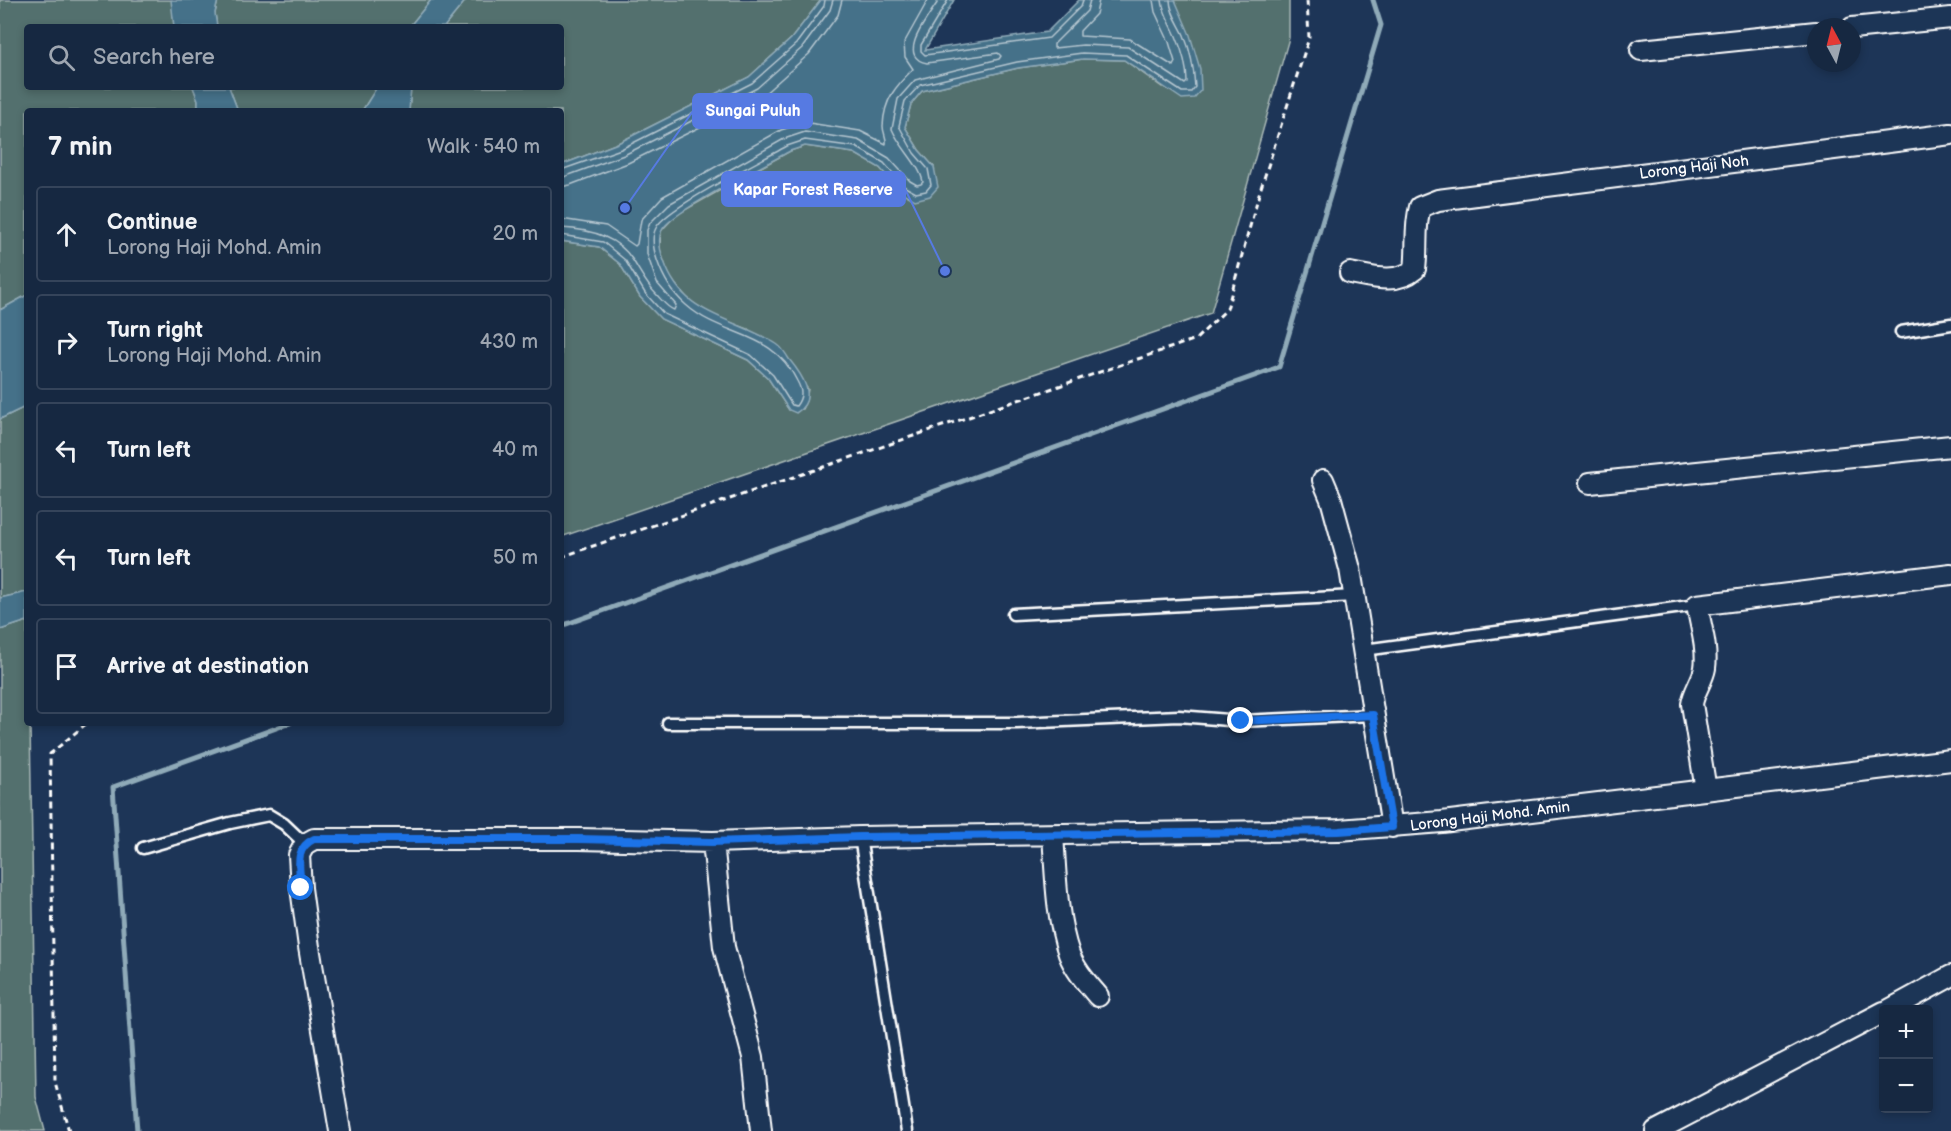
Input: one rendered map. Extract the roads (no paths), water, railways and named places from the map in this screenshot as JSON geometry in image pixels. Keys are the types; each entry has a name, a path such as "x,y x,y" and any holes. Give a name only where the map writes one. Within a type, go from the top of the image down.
{"street":[{"path":"1861,27 1951,18"},
{"path":"1641,50 1807,33"},
{"name":"Lorong Haji Noh","path":"1350,273 1387,279 1406,277 1415,269 1416,221 1420,207 1438,200 1951,134"},
{"path":"1590,483 1951,446"},
{"path":"1323,480 1331,499 1350,568 1392,827"},
{"path":"1706,790 1692,704 1694,693 1705,670 1706,656 1697,605 1951,574"},
{"name":"Lorong Haji Mohd. Amin","path":"305,844 314,839 579,839 712,842 860,837 1339,831 1392,827 1951,760"},
{"path":"1053,835 1058,904 1070,954 1079,974 1098,996"},
{"path":"712,842 724,947 753,1057 760,1131"},
{"path":"305,844 299,855 309,947 340,1131"},
{"path":"1898,1005 1951,976"},
{"path":"1656,1131 1879,1015"}],"lane":[{"path":"1901,332 1951,324"},
{"path":"1013,614 1355,596"},
{"path":"1364,650 1697,605"},
{"path":"668,723 1017,723 1179,716 1241,721 1373,715"},
{"path":"143,848 230,823 269,815 284,824 305,844"},
{"path":"860,837 908,1131"}],"water":[{"path":"171,0 218,0 215,13 217,24 174,24"},
{"path":"431,0 466,0 446,24 411,24"},
{"path":"821,0 954,0 925,50 1047,32 1079,0 1175,0 1190,35 1200,69 1201,90 1194,98 1182,99 1124,60 1083,59 1018,68 922,91 911,104 905,127 919,150 934,167 938,187 930,196 915,200 901,192 880,168 854,153 805,146 790,151 721,189 669,222 662,230 660,242 663,258 671,278 681,291 704,309 774,342 781,348 799,372 806,386 806,400 803,407 796,413 789,410 768,378 748,360 661,319 640,297 620,264 599,247 564,241 564,164 618,143 749,77 791,39"},
{"path":"194,90 230,90 237,108 198,108"},
{"path":"375,90 411,90 409,108 364,108"},
{"path":"24,297 24,407 0,419 0,310"},
{"path":"24,593 24,622 0,630 0,598"}],"waterway":[{"path":"564,625 1279,367 1381,25 1373,0"},
{"path":"137,1131 113,787 282,726"}],"place":[{"name":"Sungai Puluh","path":"625,208"},
{"name":"Kapar Forest Reserve","path":"945,271"}]}
